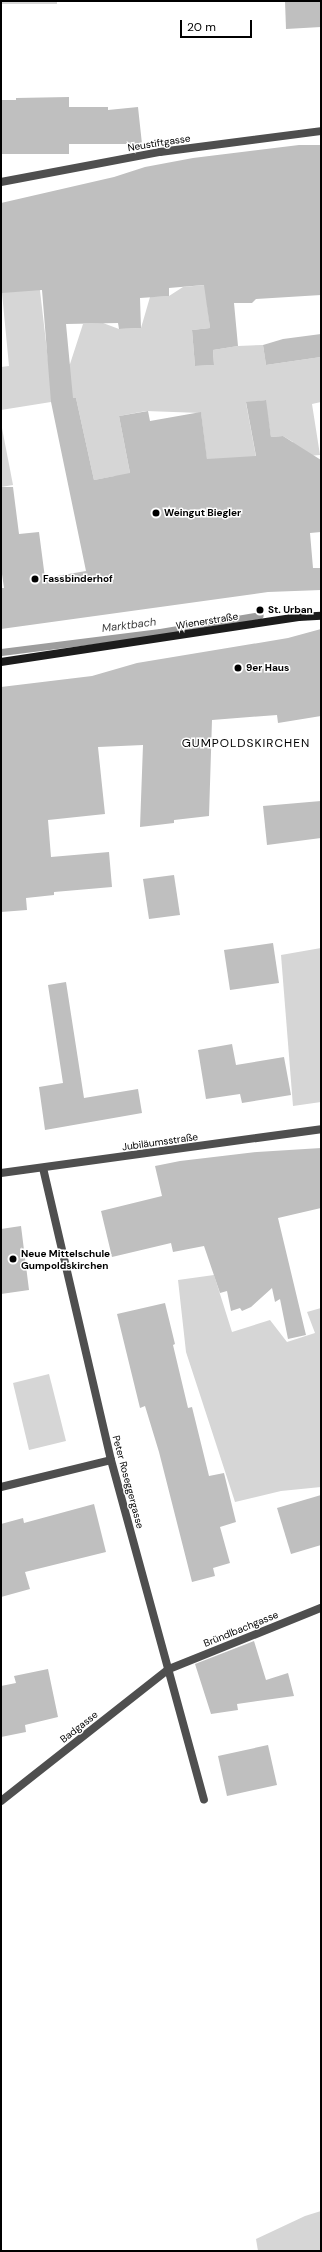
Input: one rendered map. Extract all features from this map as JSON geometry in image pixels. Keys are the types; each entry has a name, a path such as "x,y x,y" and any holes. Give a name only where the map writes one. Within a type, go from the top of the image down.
{"street":[{"name":"Neustiftgasse","path":"1,182 160,152 321,131"},
{"name":"Wienerstraße","path":"1,662 298,617 321,616"},
{"name":"Jubiläumsstraße","path":"1,1173 321,1129"},
{"name":"Peter Roseggergasse","path":"43,1168 111,1460 204,1799"},
{"path":"1,1487 111,1460"},
{"name":"Bründlbachgasse","path":"169,1669 321,1608"},
{"name":"Badgasse","path":"1,1801 169,1669"}],"shaded area":[{"path":"1,1 57,1 57,4 1,4"},
{"path":"34,239 49,368 70,364 83,324 103,323 119,329 141,328 150,297 169,296 183,287 205,285 210,328 192,330 195,366 214,365 213,350 238,346 263,345 266,365 321,357 321,402 312,404 320,455 295,457 293,442 283,436 271,437 265,400 246,403 256,457 207,461 201,413 146,411 119,416 134,494 125,534 115,476 94,480 76,398 1,410 1,367 9,366 2,293"},
{"path":"1,423 13,485 1,487"},
{"path":"321,948 321,1102 293,1106 281,955"},
{"path":"214,1275 232,1332 270,1320 287,1342 315,1333 307,1312 321,1308 321,1487 281,1491 235,1502 186,1352 178,1280"},
{"path":"49,1374 66,1441 29,1450 13,1383"},
{"path":"321,2211 321,2251 258,2251 256,2239 305,2216"}],"building":[{"path":"285,1 321,1 321,27 286,29"},
{"path":"69,97 69,107 108,107 108,110 138,107 142,144 69,144 69,154 1,154 1,100 16,100 16,98"},
{"path":"299,145 321,145 321,295 256,299 252,303 234,303 238,346 213,350 214,365 195,366 192,330 210,328 204,285 169,288 169,296 140,298 141,328 119,329 118,323 66,324 73,398 76,398 94,480 130,473 119,416 148,411 150,421 201,412 207,459 256,456 246,402 266,400 271,437 283,436 321,460 321,532 310,533 313,568 321,568 321,590 268,592 1,629 1,588 4,588 1,567 1,487 13,487 19,534 39,532 45,578 86,571 51,402 42,290 2,293 1,203 114,177 145,167 193,158"},
{"path":"321,334 321,357 266,365 263,345 283,339"},
{"path":"321,629 321,716 278,723 277,715 212,720 209,816 174,820 174,823 140,827 143,745 98,747 105,814 48,820 51,857 109,852 112,887 54,892 54,895 26,898 27,910 1,912 1,687 92,676 137,663 288,638"},
{"path":"321,801 321,838 267,845 263,806"},
{"path":"174,875 180,915 149,919 143,879"},
{"path":"273,943 279,983 230,990 224,950"},
{"path":"66,982 84,1098 138,1089 142,1113 45,1130 39,1087 63,1083 48,985"},
{"path":"232,1044 236,1065 284,1057 291,1095 242,1103 240,1094 206,1099 198,1050"},
{"path":"321,1148 321,1208 278,1218 306,1335 288,1339 280,1299 275,1302 272,1288 251,1307 242,1311 240,1308 231,1311 227,1291 220,1293 204,1246 173,1252 171,1243 112,1257 101,1211 162,1196 155,1166 180,1161 257,1152"},
{"name":"Neue Mittelschule Gumpoldskirchen","path":"21,1226 29,1290 1,1294 1,1229"},
{"path":"165,1303 188,1408 192,1407 209,1476 224,1473 236,1522 220,1527 230,1563 213,1568 215,1576 192,1582 159,1452 145,1406 140,1408 117,1314"},
{"path":"321,1495 321,1545 291,1554 277,1508"},
{"path":"94,1504 106,1552 25,1572 30,1589 1,1597 1,1524 23,1518 24,1523"},
{"path":"254,1641 266,1680 288,1673 294,1696 237,1704 238,1710 211,1714 195,1664"},
{"path":"48,1669 58,1717 25,1725 26,1732 1,1737 1,1686 16,1683 14,1676"},
{"path":"268,1745 277,1785 227,1796 218,1756"}],"waterway":[{"name":"Marktbach","path":"1,652 160,632 260,615"}],"place":[{"name":"Weingut Biegler","path":"156,513"},
{"name":"Fassbinderhof","path":"35,579"},
{"name":"St. Urban","path":"260,610"},
{"name":"9er Haus","path":"238,668"},
{"name":"Neue Mittelschule Gumpoldskirchen","path":"13,1259"}],"district":[{"name":"GUMPOLDSKIRCHEN","path":"246,744"}]}
